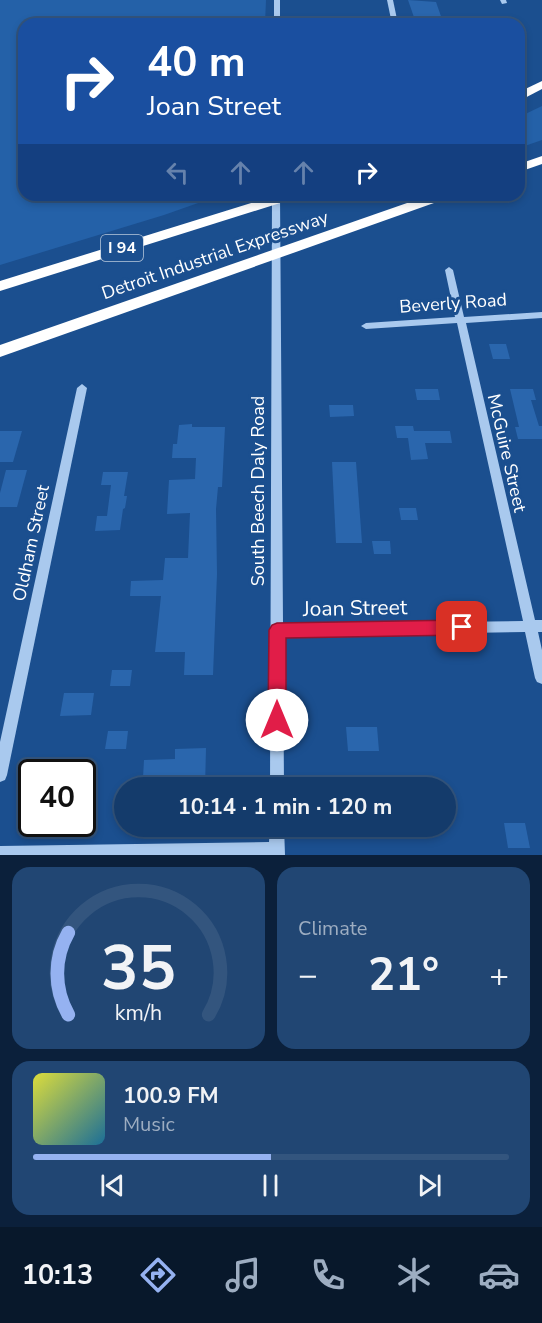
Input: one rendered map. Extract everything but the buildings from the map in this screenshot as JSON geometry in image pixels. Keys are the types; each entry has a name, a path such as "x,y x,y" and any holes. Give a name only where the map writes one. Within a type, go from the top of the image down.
{"highway":[{"path":"525,94 542,84"},
{"path":"525,166 542,160"},
{"name":"Detroit Industrial Expressway","path":"0,286 273,201"},
{"name":"Detroit Industrial Expressway","path":"0,351 426,201"}],"street":[{"path":"277,0 277,18"},
{"path":"390,0 394,18"},
{"name":"South Beech Daly Road","path":"276,201 277,777"},
{"name":"McGuire Street","path":"449,270 459,319 536,626 542,678"},
{"name":"Beverly Road","path":"366,326 542,315"},
{"name":"Oldham Street","path":"0,775 82,388"},
{"name":"Joan Street","path":"277,630 536,626"},
{"path":"0,854 277,852"}],"shaded area":[{"path":"0,0 266,0 265,18 18,18 18,201 204,201 0,265"},
{"path":"542,106 542,140 525,146 525,114"}],"route":[{"path":"277,720 277,630 462,627"}]}
